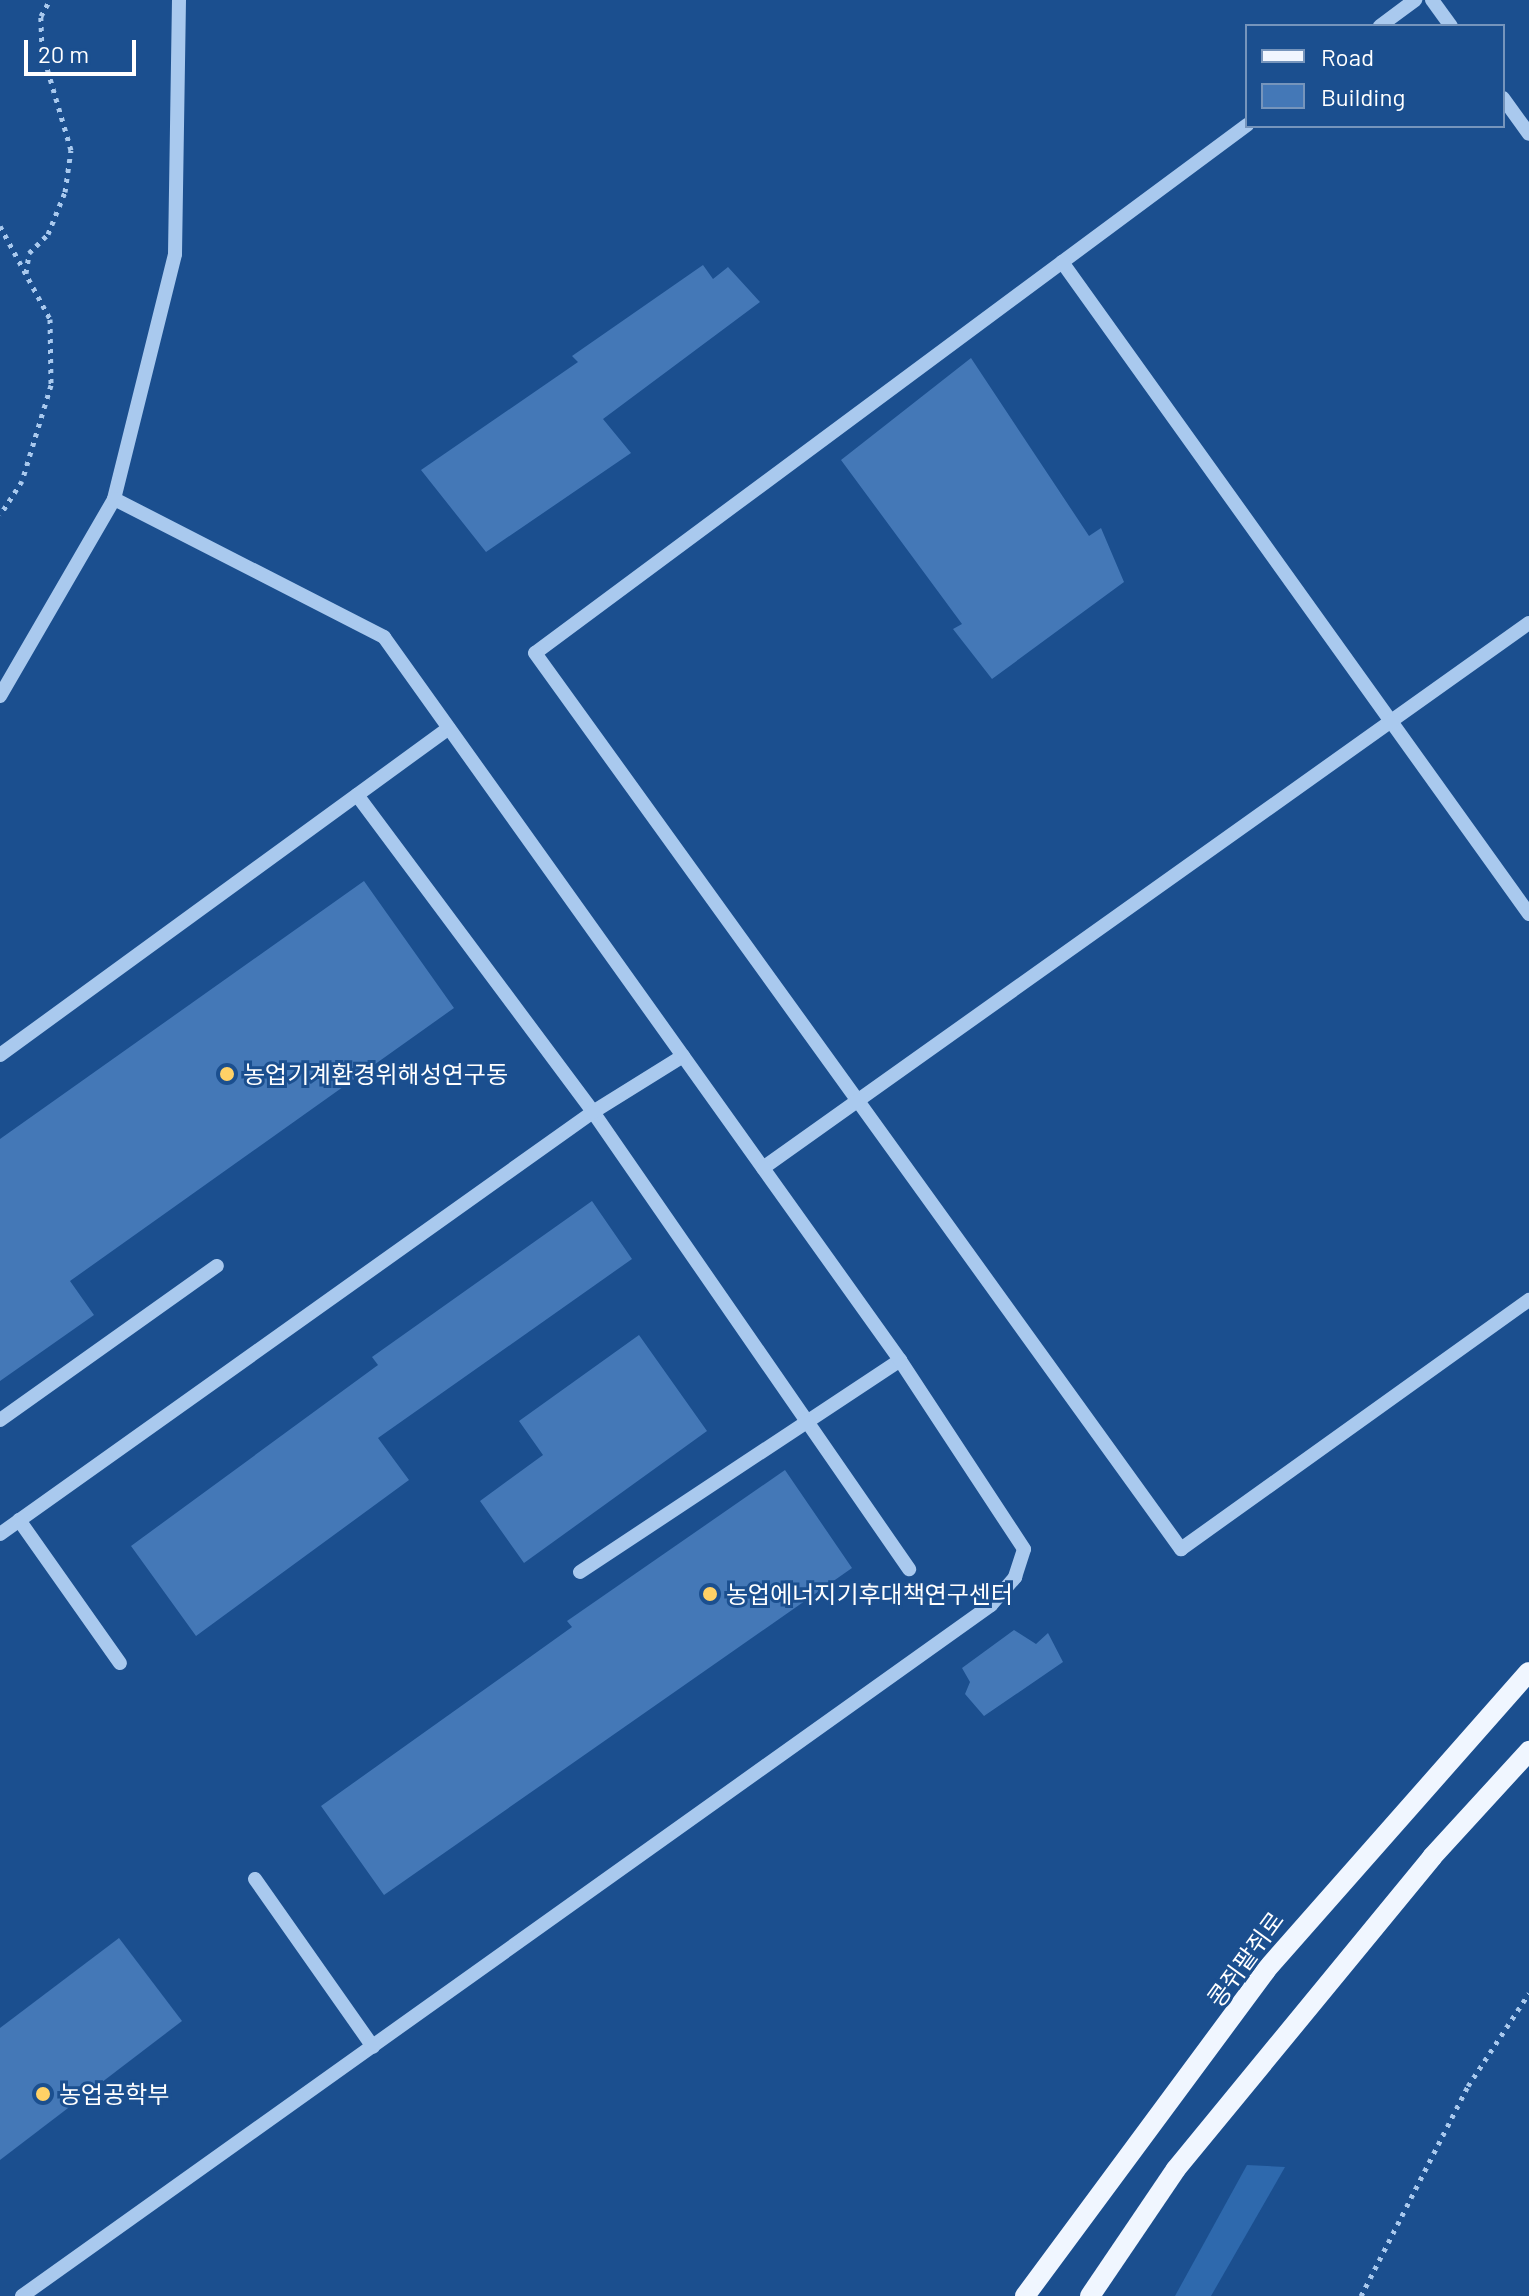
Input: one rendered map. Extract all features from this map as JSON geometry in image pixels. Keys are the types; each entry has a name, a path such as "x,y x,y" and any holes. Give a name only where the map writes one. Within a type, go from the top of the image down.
{"main road":[{"name":"콩쥐팥쥐로","path":"1025,2296 1275,1958 1529,1672"},
{"path":"1090,2296 1176,2169 1432,1857 1529,1751"}],"lane":[{"path":"0,696 114,499 175,254 179,0"},
{"path":"1383,24 1415,0"},
{"path":"1432,0 1450,24"},
{"path":"1505,101 1529,134"},
{"path":"1245,126 535,653 1181,1549 1529,1300"},
{"path":"1062,262 1529,914"},
{"path":"22,2296 991,1605 1015,1577 1024,1549 1010,1521 900,1360 384,637 114,499"},
{"path":"763,1168 1529,623"},
{"path":"0,1055 449,728"},
{"path":"357,795 593,1112 809,1420 909,1569"},
{"path":"0,1534 593,1112 683,1056"},
{"path":"0,1420 217,1266"},
{"path":"580,1572 900,1360"},
{"path":"19,1520 120,1663"},
{"path":"255,1879 373,2047"}],"path":[{"path":"26,274 29,253 48,234 65,192 71,150 42,51 41,16 50,0"},
{"path":"0,226 50,319 51,385 22,481 0,515"},
{"path":"1361,2296 1468,2086 1529,1993"}],"shaded area":[{"path":"1247,2165 1285,2167 1211,2296 1175,2296"}],"building":[{"path":"703,265 713,279 728,267 760,302 603,419 631,453 486,552 421,470 578,362 572,356"},
{"path":"971,358 1089,536 1101,528 1124,582 992,679 953,629 962,624 841,460"},
{"name":"농업기계환경위해성연구동","path":"364,881 454,1008 70,1281 94,1315 0,1381 0,1139"},
{"path":"592,1201 632,1259 378,1438 409,1480 196,1636 131,1546 378,1365 372,1357"},
{"path":"639,1335 707,1431 524,1563 480,1501 543,1455 519,1421"},
{"path":"785,1470 852,1568 384,1895 321,1806 572,1627 567,1621"},
{"path":"1014,1630 1036,1644 1048,1633 1063,1662 984,1716 965,1694 970,1682 962,1668"},
{"name":"농업공학부","path":"119,1938 182,2021 0,2160 0,2028"}],"place":[{"name":"농업기계환경위해성연구동","path":"227,1074"},
{"name":"농업에너지기후대책연구센터","path":"710,1594"},
{"name":"농업공학부","path":"43,2094"}]}
